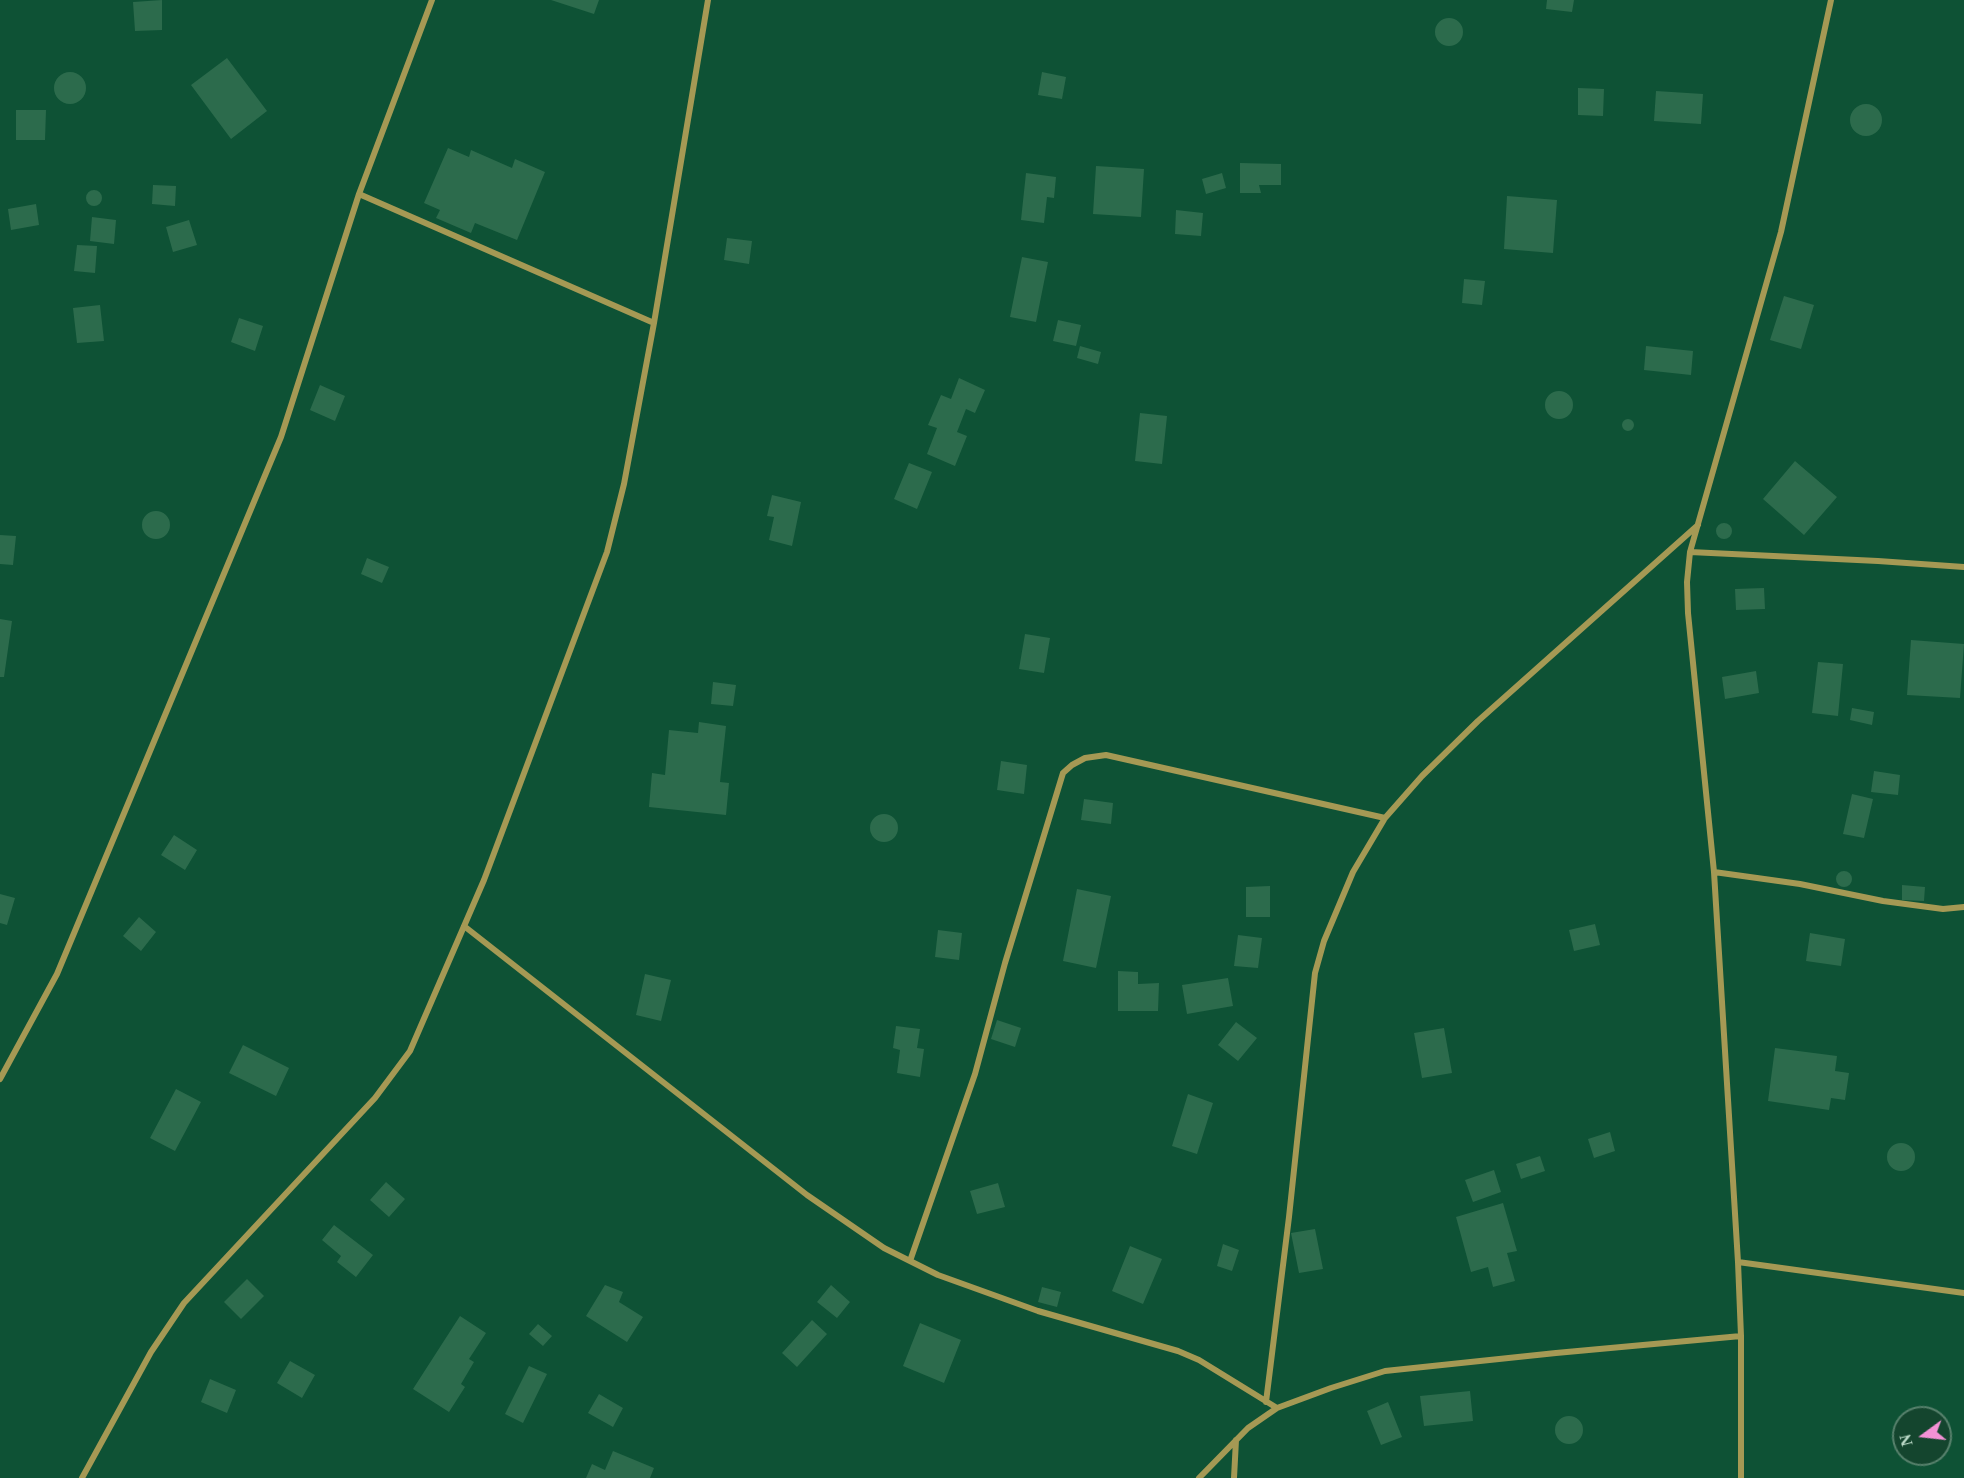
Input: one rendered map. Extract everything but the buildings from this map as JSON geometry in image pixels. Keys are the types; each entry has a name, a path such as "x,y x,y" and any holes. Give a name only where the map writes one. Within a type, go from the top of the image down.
{"street":[{"path":"0,1079 57,974 281,437 359,194 432,0"},
{"path":"82,1478 151,1352 184,1303 375,1098 410,1051 484,880 607,552 624,484 654,323 708,0"},
{"path":"1741,1478 1741,1336 1738,1262 1714,872 1688,613 1687,582 1690,552 1781,232 1831,0"},
{"path":"359,194 654,323"},
{"path":"1266,1402 1289,1217 1315,972 1324,941 1353,872 1385,818 1422,776 1478,721 1699,525"},
{"path":"1690,552 1964,567"},
{"path":"910,1261 975,1074 1005,963 1062,773 1085,758 1106,755 1385,818"},
{"path":"1714,872 1800,884 1883,901 1943,909 1964,907"},
{"path":"464,926 807,1195 884,1248 938,1275 1038,1311 1178,1351 1207,1364 1277,1408"},
{"path":"1738,1262 1964,1293"},
{"path":"1199,1478 1236,1440 1262,1417 1277,1408 1385,1371 1741,1336"},
{"path":"1234,1478 1236,1440"}]}
